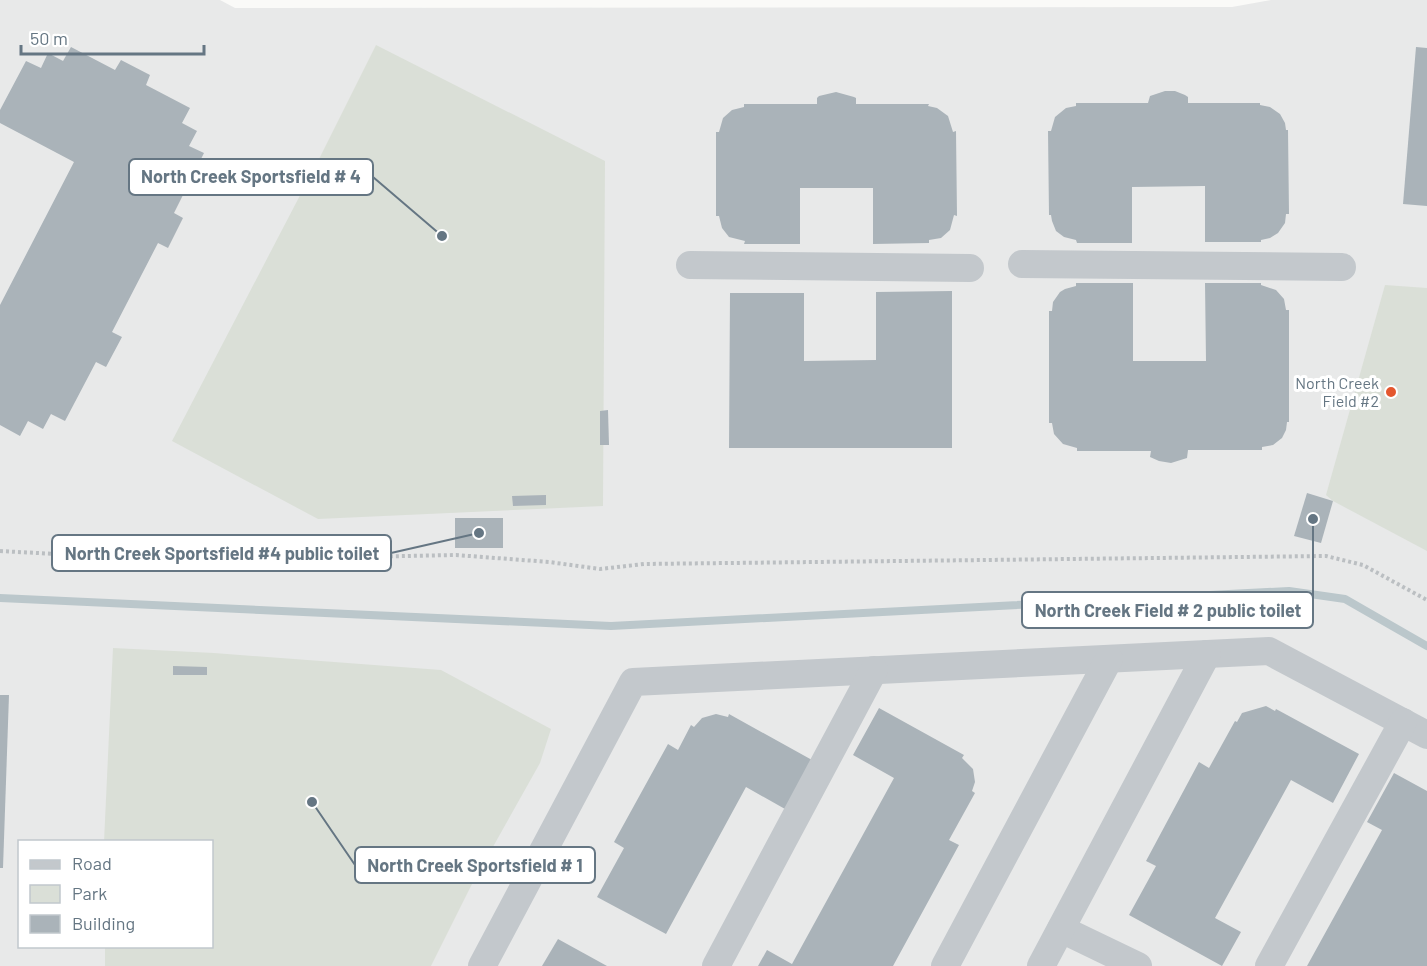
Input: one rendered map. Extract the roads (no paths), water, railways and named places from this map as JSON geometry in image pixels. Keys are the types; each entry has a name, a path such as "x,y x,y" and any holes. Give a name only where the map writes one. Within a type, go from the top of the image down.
{"lane":[{"path":"1022,264 1342,267"},
{"path":"690,265 970,268"},
{"path":"482,966 633,682 1269,651 1415,728 1269,966"},
{"path":"1041,966 1207,654"},
{"path":"945,966 1109,659"},
{"path":"716,966 874,670"},
{"path":"1061,929 1137,966"}],"waterway":[{"path":"0,598 611,626 1289,591 1345,599 1427,646"}],"place":[{"name":"North Creek Sportsfield # 4","path":"442,236"},
{"name":"North Creek Field #2","path":"1391,392"},
{"name":"North Creek Field # 2 public toilet","path":"1313,519"},
{"name":"North Creek Sportsfield #4 public toilet","path":"479,533"},
{"name":"North Creek Sportsfield # 1","path":"312,802"}]}
